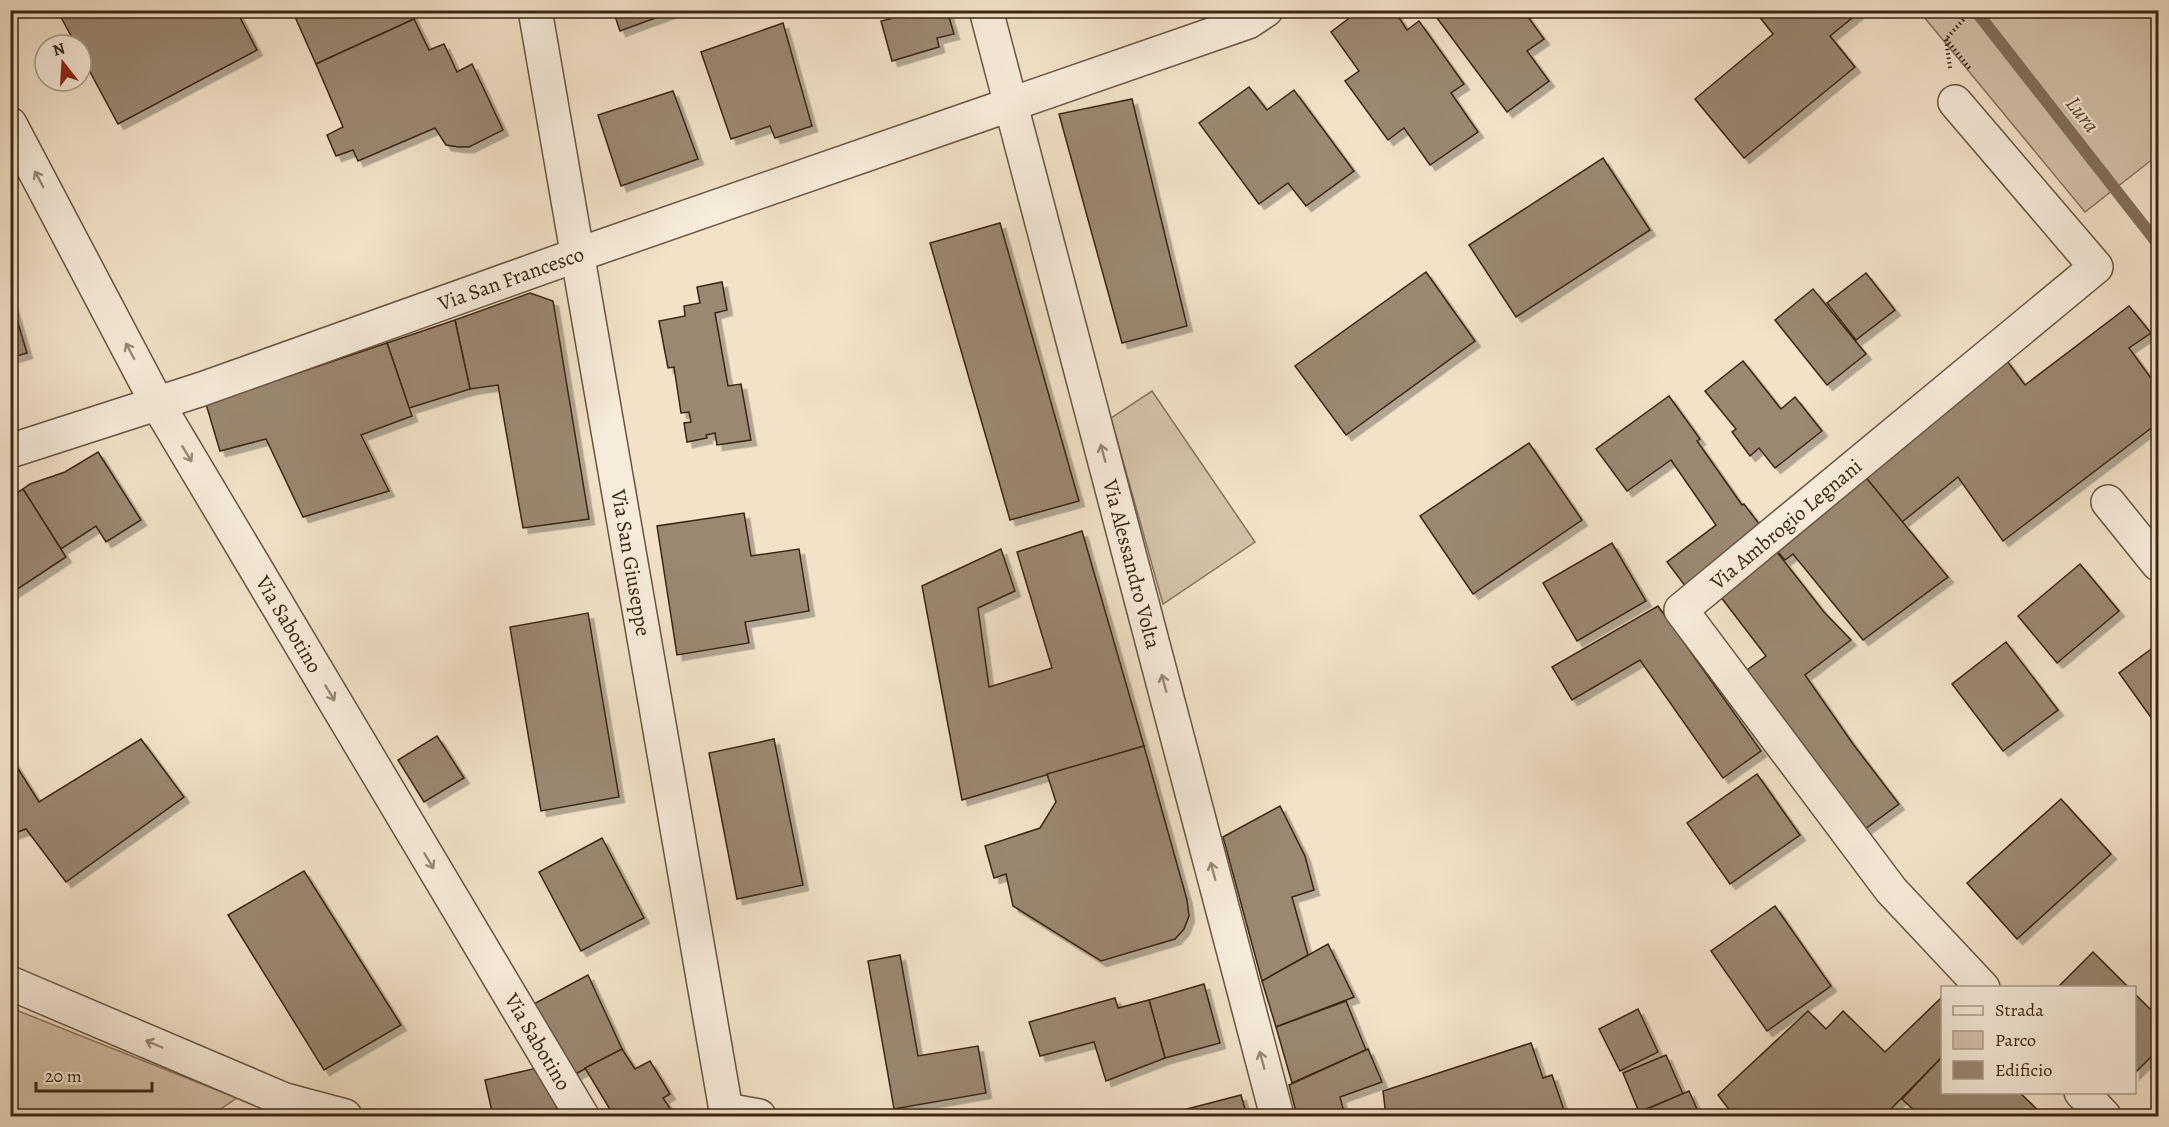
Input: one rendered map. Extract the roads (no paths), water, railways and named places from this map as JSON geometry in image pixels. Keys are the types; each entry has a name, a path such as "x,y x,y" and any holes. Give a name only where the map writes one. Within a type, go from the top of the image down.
{"street":[{"name":"Via San Giuseppe","path":"535,10 727,1113"},
{"name":"Via Alessandro Volta","path":"986,10 1277,1116"},
{"name":"Via San Francesco","path":"10,451 213,386 576,255 1248,22 1266,10"},
{"name":"Via Ambrogio Legnani","path":"1955,102 2096,267 1681,610 1891,890 1982,986"},
{"name":"Via Sabotino","path":"10,124 157,403 582,1116"},
{"path":"2108,502 2158,564"},
{"path":"10,983 272,1108 345,1116"},
{"path":"2083,1094 2104,1116"},
{"path":"727,1113 759,1116"}],"waterway":[{"name":"Lura","path":"1975,10 2158,244"}]}
